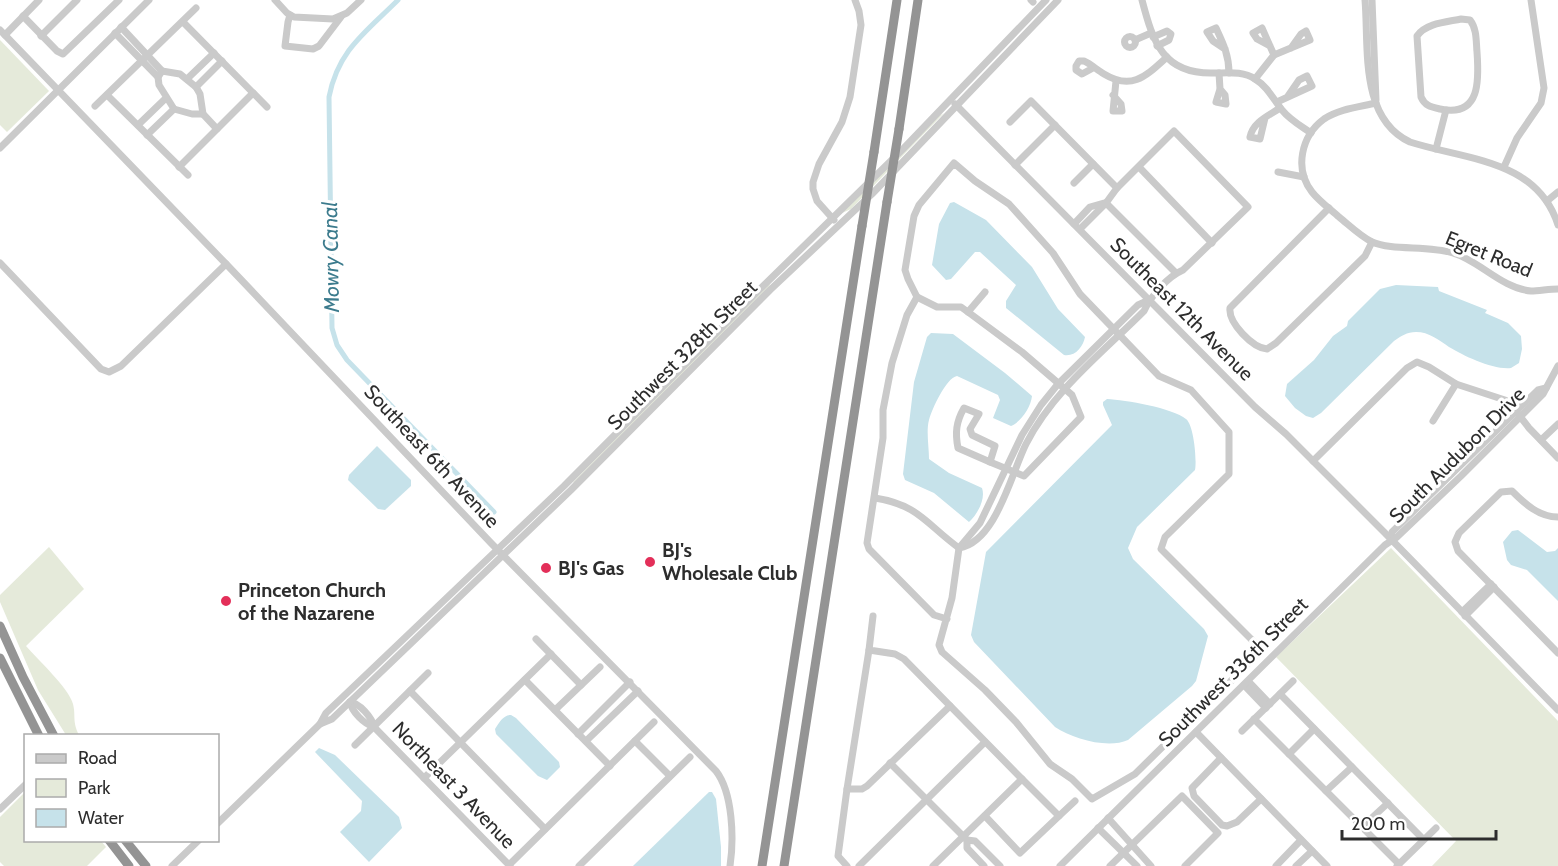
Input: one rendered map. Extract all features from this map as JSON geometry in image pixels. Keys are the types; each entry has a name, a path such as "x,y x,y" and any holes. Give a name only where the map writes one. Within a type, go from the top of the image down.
{"highway":[{"path":"762,866 897,0"},
{"path":"784,866 918,0"},
{"path":"0,626 23,677 53,734"},
{"path":"0,658 38,734"},
{"path":"111,842 129,866"},
{"path":"127,842 146,866"}],"street":[{"path":"2,33 39,0"},
{"path":"41,36 77,0"},
{"path":"23,16 57,51 64,53 119,0"},
{"path":"0,148 149,0"},
{"path":"275,0 290,15 333,19 341,17"},
{"path":"290,15 285,46 314,49 319,46 341,17 361,0"},
{"path":"839,225 817,201 813,182 819,164 842,122 850,97 861,26 855,0"},
{"name":"Southwest 328th Street","path":"219,822 320,724 326,713 497,549 832,219 1046,0"},
{"name":"Southwest 328th Street","path":"320,724 332,719 571,490 777,284 887,179 1058,0"},
{"path":"1142,0 1152,35 1157,46 1167,57 1182,68 1193,72 1245,74 1255,79 1269,91 1291,119 1311,133"},
{"path":"1365,0 1371,92 1384,121 1398,136 1410,142 1504,167 1528,180 1547,201 1558,225"},
{"path":"1372,0 1376,103"},
{"path":"1504,167 1513,145 1537,110 1543,96 1543,76 1531,0"},
{"path":"95,106 196,8"},
{"path":"1466,19 1473,24 1476,34 1477,91 1464,106 1446,110 1426,105 1421,97 1417,36 1419,32 1429,27 1466,19"},
{"path":"183,22 267,107"},
{"path":"118,30 160,74 180,74 196,87 200,94 203,114 217,129"},
{"path":"1135,40 1167,31 1171,34 1169,40 1157,46"},
{"name":"Southeast 6th Avenue","path":"2,33 497,549 721,777 727,794 731,820 730,866"},
{"path":"1270,46 1274,55"},
{"path":"1255,79 1274,55 1291,48"},
{"path":"1225,49 1229,73"},
{"path":"187,79 214,53"},
{"path":"1093,68 1116,81 1129,82 1140,79 1167,57"},
{"path":"196,87 222,61"},
{"path":"1219,73 1220,89"},
{"path":"160,74 159,85 174,109 192,114 203,114"},
{"path":"1113,95 1116,81"},
{"path":"180,167 253,93"},
{"path":"107,95 188,175"},
{"path":"1265,118 1288,96"},
{"path":"138,126 166,98"},
{"name":"Southeast 12th Avenue","path":"951,99 1558,710"},
{"path":"1010,122 1031,101 1117,188"},
{"path":"1329,208 1230,308 1231,317 1261,349 1269,349 1365,256 1372,242 1311,191 1304,177 1303,152 1311,133 1322,120 1331,115 1376,103"},
{"path":"147,135 174,109"},
{"path":"1436,149 1446,110"},
{"path":"1015,165 1055,125"},
{"path":"959,548 968,546 983,535 995,516 1013,473 1041,419 1065,389 1117,332 1138,305 1149,300 1176,273 1183,270 1248,207 1174,131 1117,188 1106,203 1090,207 1077,226"},
{"path":"990,462 995,446 972,435 970,429 978,414 964,408 957,420 958,448 990,462 1005,468 1013,473 1024,476 1081,417 1072,395 1058,384 1022,352 961,307 937,307 918,297 908,279 905,270 914,216 919,205 954,163 975,181 1009,204 1053,253 1080,294 1117,332 1159,376 1191,390 1229,432 1229,474 1166,537 1161,549 1260,649 1259,652 1227,685 1205,701 1200,711 1135,774 1092,799 1072,779 1050,764 1009,714 942,652 939,645 952,598 959,548 980,523 1005,468 1022,435 1058,384 1117,332"},
{"path":"1074,183 1093,164"},
{"path":"1139,167 1212,243"},
{"path":"1278,172 1304,177"},
{"path":"1547,201 1558,192"},
{"path":"1106,203 1176,273"},
{"name":"Egret Road","path":"1372,242 1455,253 1512,285 1530,291 1558,289"},
{"path":"0,263 106,372 112,372 120,366 226,264"},
{"path":"968,312 985,292"},
{"path":"918,297 907,315 892,363 883,410 883,438 867,543 869,549 934,615 946,619"},
{"path":"1313,461 1414,362 1420,362 1456,384 1503,398 1558,458"},
{"name":"South Audubon Drive","path":"1391,540 1397,537 1543,394 1558,366"},
{"path":"1433,421 1456,384"},
{"path":"1541,440 1558,424"},
{"path":"1558,517 1543,515 1523,502 1512,491 1501,492 1459,533 1455,542 1458,551 1558,653"},
{"path":"875,498 893,501 918,513 959,548"},
{"name":"Southwest 336th Street","path":"1060,866 1391,540"},
{"path":"1463,614 1492,585"},
{"path":"847,866 838,856 873,616"},
{"path":"536,639 581,685"},
{"path":"869,650 895,654 904,659 1059,816"},
{"path":"424,778 551,654"},
{"path":"555,710 600,667"},
{"path":"355,745 428,673"},
{"path":"525,680 610,766"},
{"path":"1242,731 1293,681"},
{"path":"578,734 630,682"},
{"path":"1246,683 1268,706"},
{"path":"586,741 638,691"},
{"path":"410,692 545,829"},
{"path":"1280,694 1423,839"},
{"path":"1212,695 1223,706"},
{"name":"Northeast 3 Avenue","path":"350,702 355,703 366,718 373,721 374,726 509,865"},
{"path":"848,789 862,789 950,706"},
{"path":"1254,719 1398,865 1436,828"},
{"path":"509,865 654,722"},
{"path":"589,723 596,731"},
{"path":"1289,754 1314,729"},
{"path":"1196,732 1327,866"},
{"path":"635,741 670,776"},
{"path":"859,866 986,742"},
{"path":"579,866 690,757"},
{"path":"1221,758 1192,788 1194,796 1222,825 1232,826 1261,799"},
{"path":"890,763 965,838 975,841 1000,866"},
{"path":"1326,791 1352,766"},
{"path":"933,866 965,838 1022,779"},
{"path":"0,809 24,786"},
{"path":"1110,866 1182,796 1218,833 1185,866"},
{"path":"985,816 1020,853 1075,801"},
{"path":"1362,827 1388,803"},
{"path":"1108,818 1151,866"},
{"path":"1098,828 1137,866"},
{"path":"965,838 967,849 981,863 987,852"},
{"path":"1276,866 1301,840"},
{"path":"172,866 197,842"},
{"path":"1296,866 1312,851"}],"green space":[{"path":"0,40 49,91 7,132 0,125"},
{"path":"944,113 851,209 842,213 939,116"},
{"path":"769,283 768,288 574,483 573,482"},
{"path":"49,547 84,589 26,646 70,697 79,734 65,734 38,690 0,602 0,595"},
{"path":"1391,548 1558,721 1558,866 1432,866 1456,841 1276,657"},
{"path":"24,793 24,842 102,842 106,847 87,866 4,866 0,862 0,817"}],"water":[{"path":"954,202 986,220 1032,267 1058,309 1085,337 1078,350 1064,355 1006,308 1006,301 1016,285 980,252 975,252 951,279 946,280 932,265 939,224 950,203"},
{"path":"1396,285 1438,287 1439,291 1487,310 1485,313 1508,323 1521,336 1522,349 1519,363 1511,368 1487,365 1462,354 1430,335 1421,332 1410,333 1394,341 1321,413 1313,418 1295,408 1285,396 1287,384 1314,360 1333,336 1347,326 1348,321 1380,289"},
{"path":"931,333 953,334 1032,396 1025,414 1011,426 993,418 1000,400 998,395 957,376 948,382 936,402 928,424 929,459 949,473 982,488 983,497 980,506 969,522 934,493 905,480 903,474 914,382 927,337"},
{"path":"1107,399 1171,411 1189,423 1194,443 1195,470 1137,527 1128,548 1133,559 1204,629 1208,636 1196,681 1192,686 1128,740 1120,743 1101,743 1081,739 1055,727 974,642 971,635 986,552 1112,425 1103,405"},
{"path":"377,446 411,480 411,486 385,510 378,509 348,480 349,475"},
{"path":"1518,530 1547,552 1558,548 1558,601 1527,570 1511,565 1507,560 1503,542 1512,531"},
{"path":"511,715 559,762 560,767 547,780 538,776 496,734 495,729 500,722 506,716"},
{"path":"319,748 335,755 399,817 402,828 369,862 340,832 361,811 362,801 315,752"},
{"path":"709,792 712,792 716,799 721,866 633,866"}],"waterway":[{"name":"Mowry Canal","path":"398,0 364,32 346,54 333,81 329,97 332,328 337,345 347,360 494,512"}],"place":[{"name":"BJ's Wholesale Club","path":"650,562"},
{"name":"BJ's Gas","path":"546,568"},
{"name":"Princeton Church of the Nazarene","path":"226,601"}]}
